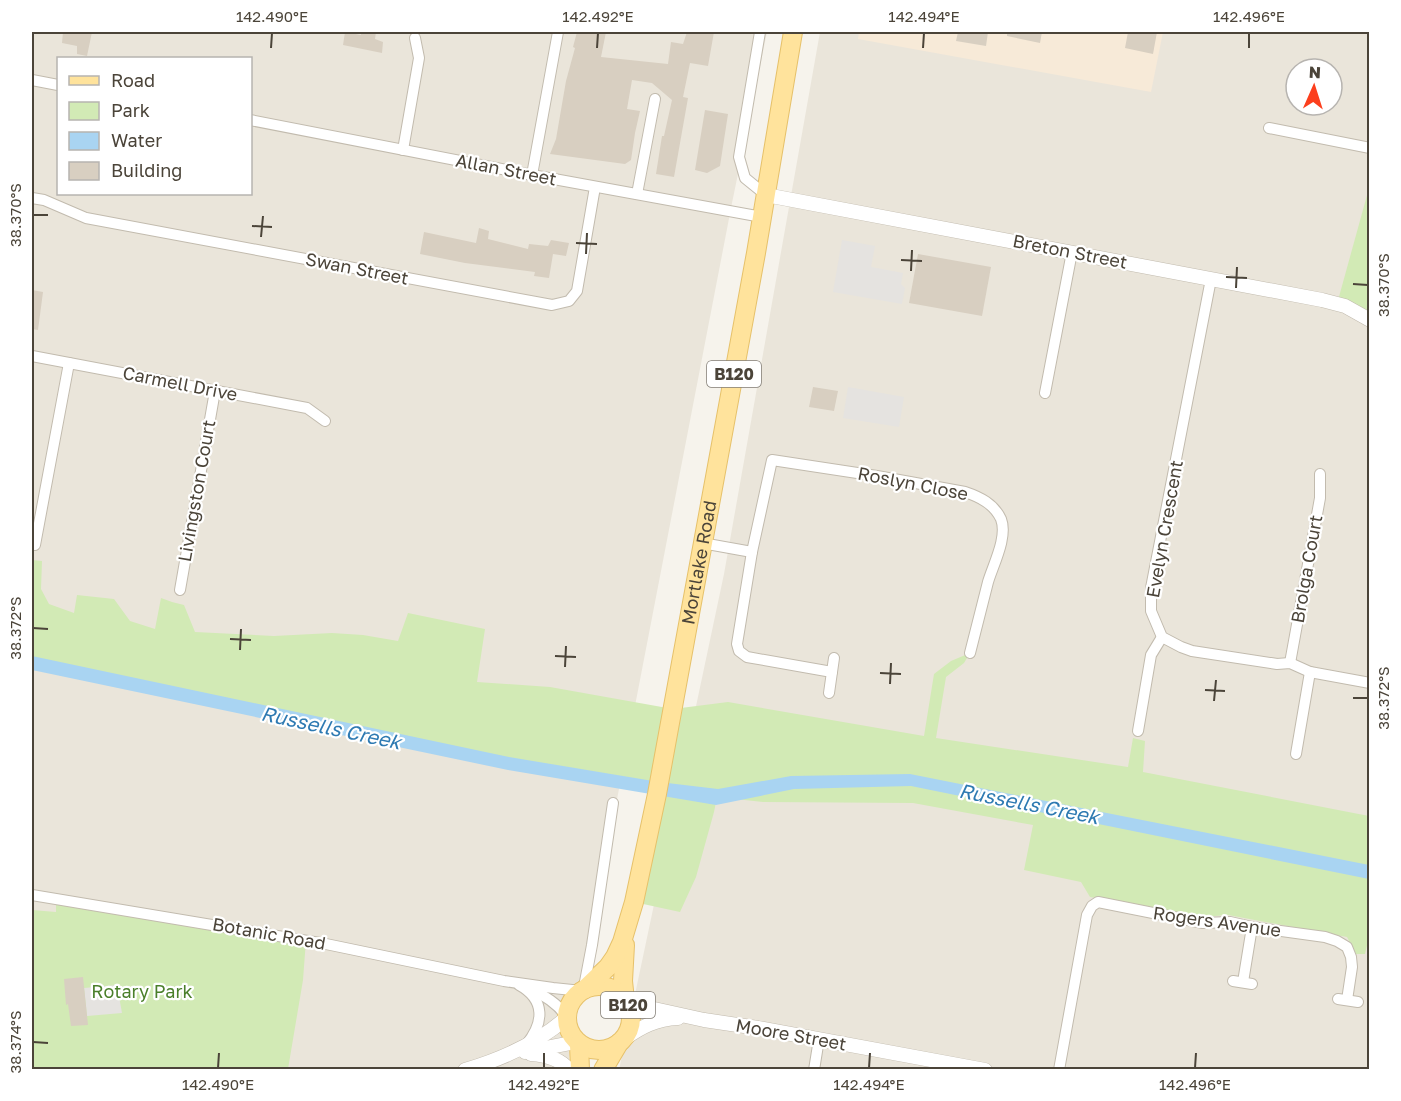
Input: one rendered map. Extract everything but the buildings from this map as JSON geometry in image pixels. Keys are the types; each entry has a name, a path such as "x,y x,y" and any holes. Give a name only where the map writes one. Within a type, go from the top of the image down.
{"main road":[{"name":"Mortlake Road","path":"626,1001 623,972 627,928 658,788 766,195 793,32"},
{"name":"Mortlake Road","path":"583,990 602,974 615,957 627,928"},
{"name":"B120","path":"566,1017 570,1003 583,990 596,986 607,987 617,992 626,1001 630,1013 630,1024 603,1070"},
{"path":"566,1017 568,1029 578,1043 580,1070"},
{"name":"B120","path":"578,1043 588,1049 599,1051 609,1049 621,1041"}],"street":[{"path":"532,175 558,32"},
{"path":"760,32 739,157 745,178 766,195"},
{"path":"403,150 419,58 415,38"},
{"path":"32,80 57,85"},
{"path":"637,194 656,99"},
{"name":"Allan Street","path":"252,120 762,217"},
{"path":"1269,128 1370,148"},
{"name":"Swan Street","path":"32,198 44,200 86,218 552,305 568,301 577,291 595,187"},
{"name":"Breton Street","path":"766,195 1330,302 1345,306 1370,320"},
{"path":"1045,393 1072,252"},
{"name":"Evelyn Crescent","path":"1162,637 1151,611 1151,588 1211,279"},
{"name":"Carmell Drive","path":"32,356 307,408 325,421"},
{"path":"34,544 69,363"},
{"name":"Livingston Court","path":"180,590 215,391"},
{"name":"Roslyn Close","path":"832,672 744,656 737,644 752,552 772,460 965,492 987,502 1002,521 1002,535 970,653"},
{"name":"Brolga Court","path":"1290,663 1320,498 1320,474"},
{"path":"702,543 752,552"},
{"path":"1138,731 1151,655 1162,637 1192,651 1277,664 1290,663 1310,672 1370,683"},
{"path":"829,693 834,658"},
{"path":"1296,754 1310,672"},
{"path":"583,990 613,803"},
{"name":"Botanic Road","path":"32,895 326,944 504,981 583,990"},
{"name":"Rogers Avenue","path":"1059,1070 1087,915 1092,906 1098,902 1203,923 1230,922 1337,940 1347,947 1351,957 1348,1001"},
{"path":"1243,982 1252,927"},
{"name":"Botanic Road","path":"504,981 549,998 561,1008 566,1017"},
{"path":"516,1052 535,1031 539,1012 535,998 518,985"},
{"name":"Moore Street","path":"626,1001 704,1020 985,1070"},
{"path":"465,1070 516,1052 550,1032 566,1017"},
{"name":"Moore Street","path":"621,1041 655,1021 681,1018 704,1020"},
{"path":"814,1070 819,1039"},
{"path":"516,1052 578,1043"},
{"path":"516,1052 554,1058 564,1063 569,1070"}],"shaded area":[{"path":"32,32 767,32 618,794 567,1069 32,1069"},
{"path":"820,32 1369,32 1369,1069 619,1070 724,574"},
{"path":"859,32 1163,32 1151,92 858,39"},
{"path":"842,240 875,246 871,267 903,273 901,284 905,288 902,304 833,292"},
{"path":"848,387 904,397 899,427 843,418"},
{"path":"117,985 122,1013 87,1016 84,988"}],"green space":[{"path":"1369,188 1369,320 1337,304"},
{"path":"32,560 42,561 41,589 49,604 74,613 77,595 114,599 130,621 155,629 161,598 184,605 195,632 274,636 332,633 398,641 408,613 485,629 477,682 550,687 673,709 728,702 924,736 934,674 951,661 970,653 964,663 946,677 936,738 1128,767 1133,738 1145,741 1143,772 1369,816 1369,941 1365,954 1356,954 1347,937 1228,915 1201,917 1090,897 1081,882 1024,870 1033,825 913,803 763,802 717,797 696,877 680,912 634,902 658,789 32,664"},
{"name":"Rotary Park","path":"56,899 306,940 303,980 288,1069 32,1070 32,910 56,912"}],"water":[{"name":"Russells Creek","path":"32,656 509,757 659,782 718,789 791,776 910,774 1369,865 1369,879 911,786 794,789 716,805 508,770 32,670"}]}
